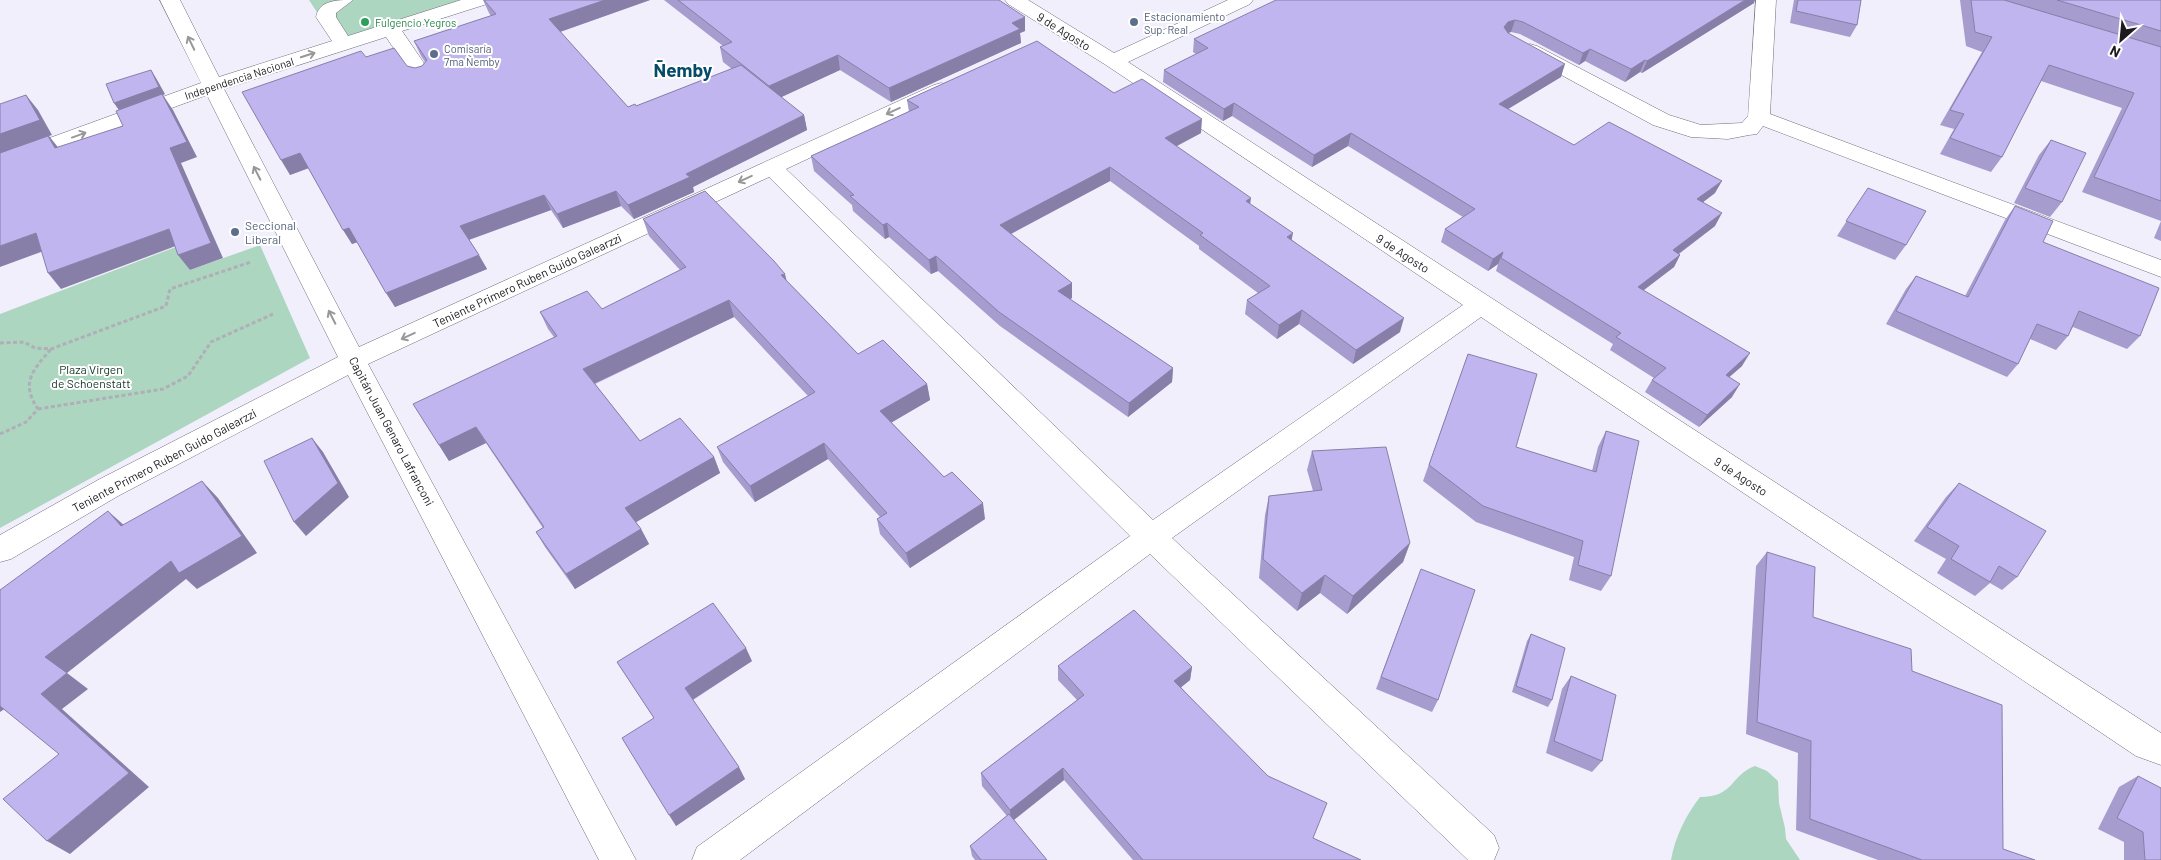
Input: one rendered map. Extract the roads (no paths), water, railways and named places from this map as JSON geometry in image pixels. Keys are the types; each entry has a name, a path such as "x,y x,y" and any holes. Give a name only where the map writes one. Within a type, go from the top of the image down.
{"street":[{"name":"Capitán Juan Genaro Lafranconi","path":"170,0 212,86 354,360 618,860"},
{"path":"343,0 327,10 326,17 344,44"},
{"name":"Independencia Nacional","path":"0,164 212,86 480,0"},
{"name":"9 de Agosto","path":"1015,0 1056,36 1113,61 2148,745 2161,750"},
{"path":"1113,61 1243,0"},
{"path":"1512,40 1661,120 1699,132 1728,132 1749,128 1760,117 1766,0"},
{"path":"390,29 422,74"},
{"name":"Teniente Primero Ruben Guido Galearzzi","path":"0,550 108,488 354,360 958,81"},
{"path":"1760,117 2161,269"},
{"path":"771,167 1151,537 1481,848"},
{"path":"710,860 1151,537 1481,304"}],"place":[{"name":"Fulgencio Yegros","path":"365,22"},
{"name":"Estacionamiento Sup. Real","path":"1134,22"},
{"name":"Comisaría 7ma Ñemby","path":"434,54"},
{"name":"Seccional Liberal","path":"235,232"}],"district":[{"name":"Ñemby","path":"683,69"}],"park label":[{"name":"Plaza Virgen de Schoenstatt","path":"91,376"}]}
